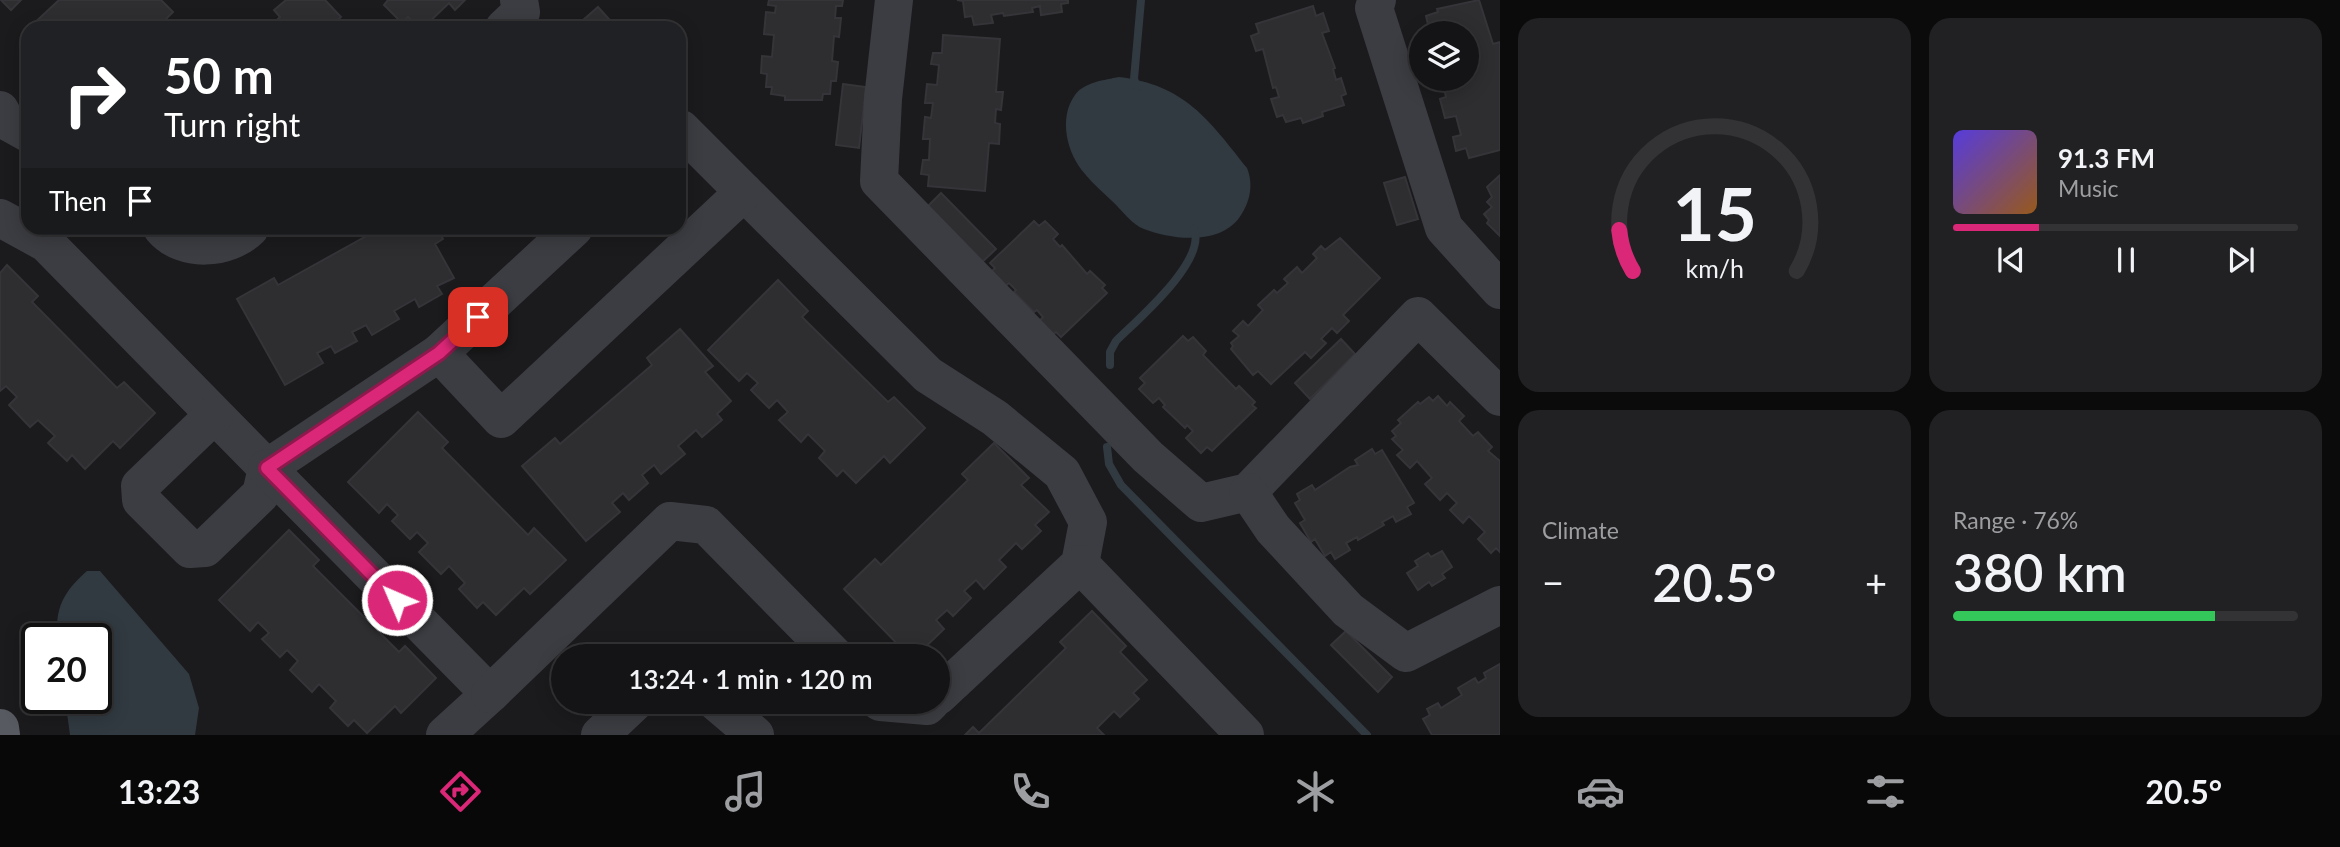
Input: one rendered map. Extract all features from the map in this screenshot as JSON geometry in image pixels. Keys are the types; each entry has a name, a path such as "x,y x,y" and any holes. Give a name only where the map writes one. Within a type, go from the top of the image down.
{"main road":[{"path":"0,728 1,735"}],"lane":[{"path":"511,21 520,12 519,0"},
{"path":"894,0 883,99 879,181 1148,457 1201,503 1248,492 1418,316 1500,397"},
{"path":"1377,0 1374,8 1444,228 1500,290"},
{"path":"686,133 928,375 995,418 1062,473 1088,522 1080,564 950,685"},
{"path":"439,353 501,419 744,192"},
{"path":"0,218 21,229"},
{"path":"31,235 46,243 490,694"},
{"path":"168,235 212,247 243,235"},
{"path":"214,415 140,486 141,500 190,549 205,548 261,494 267,468 439,353 566,235"},
{"path":"1248,492 1273,529 1348,610 1406,653 1500,605"},
{"path":"445,735 670,521 706,525 823,644"},
{"path":"1080,564 1245,735"},
{"path":"600,735 622,714"},
{"path":"730,714 755,735"}],"shaded area":[{"path":"1119,77 1142,81 1178,96 1207,120 1247,168 1250,181 1248,200 1239,218 1230,227 1220,233 1194,238 1168,236 1144,229 1131,220 1079,166 1067,136 1070,104 1084,87"},
{"path":"87,571 100,571 189,674 199,708 195,735 70,735 67,714 112,714 112,623 58,623 62,601"}],"building":[{"path":"1,0 21,0 11,10"},
{"path":"59,0 161,0 173,12 166,21 36,21"},
{"path":"286,0 325,0 341,17 336,21 276,21 280,17 274,10"},
{"path":"388,0 465,0 455,10 449,3 430,21 412,21 408,17 400,21 384,5"},
{"path":"769,0 843,0 842,6 836,6 835,18 841,18 839,37 834,36 832,61 838,62 836,81 831,81 830,94 823,94 822,100 785,100 785,96 771,94 772,87 766,87 767,74 761,73 762,56 772,57 774,35 764,34 766,12 775,13 776,6 768,5"},
{"path":"957,0 1068,0 1068,3 1061,4 1062,12 1041,15 1040,6 1032,8 1033,12 991,15 993,23 974,25 972,16 965,17 963,1"},
{"path":"1479,0 1493,44 1500,42 1500,150 1469,158 1466,148 1456,151 1453,137 1461,135 1456,116 1445,118 1440,99 1446,97 1445,91 1479,91 1479,21 1427,21 1426,16 1438,12 1437,9"},
{"path":"1313,6 1316,16 1323,13 1329,31 1322,33 1335,68 1336,80 1341,78 1346,94 1341,96 1344,105 1322,112 1323,116 1303,123 1301,118 1286,122 1283,115 1277,117 1271,99 1279,97 1276,87 1273,88 1263,49 1256,51 1251,36 1259,33 1256,24"},
{"path":"598,7 611,21 582,21"},
{"path":"943,35 1000,39 996,92 1003,92 1001,110 996,109 995,123 1000,124 999,144 989,143 985,191 928,186 929,175 921,174 923,160 929,160 930,139 923,139 925,117 931,118 933,103 925,103 927,84 937,85 939,65 931,64 933,53 942,53"},
{"path":"843,84 866,87 859,148 836,145"},
{"path":"1500,175 1500,236 1487,223 1489,220 1484,214 1492,207 1487,202 1492,197 1487,187"},
{"path":"1405,177 1418,219 1397,225 1384,183"},
{"path":"941,193 996,249 979,265 925,209"},
{"path":"1034,221 1039,226 1045,221 1058,234 1053,239 1060,247 1062,245 1087,274 1090,271 1105,285 1102,288 1107,293 1061,337 1056,332 1051,336 1038,323 1043,317 1014,292 1016,290 1009,283 1003,288 989,274 995,268 990,263"},
{"path":"368,235 441,235 443,239 435,244 454,278 437,286 442,294 419,307 415,299 394,311 399,319 372,335 366,325 352,332 357,341 335,353 331,346 317,353 323,363 285,385 237,299 274,278 278,285"},
{"path":"1340,238 1380,278 1343,315 1349,321 1337,333 1332,328 1321,339 1326,343 1311,358 1305,352 1271,384 1258,371 1253,375 1231,349 1231,343 1239,336 1233,331 1243,321 1248,326 1263,310 1258,305 1274,290 1277,293 1288,283 1284,279 1297,267 1302,273 1317,258 1313,254 1321,246 1325,250"},
{"path":"7,265 38,296 32,302 117,388 124,382 155,413 120,448 113,441 85,469 72,455 67,461 48,443 55,436 38,420 30,427 9,405 17,397 6,386 0,391 0,273"},
{"path":"778,280 808,311 802,317 888,402 894,397 925,428 890,463 884,456 856,483 843,470 837,476 819,458 825,451 808,434 801,442 779,420 788,412 777,400 769,408 751,390 758,383 747,373 739,381 708,350"},
{"path":"680,329 713,366 705,372 731,401 717,414 722,420 702,437 696,430 678,446 685,454 661,474 654,465 642,475 648,483 629,500 623,493 612,503 620,512 586,541 522,466 555,438 560,444 652,365 647,358"},
{"path":"1183,336 1188,341 1193,337 1206,351 1203,355 1236,389 1239,386 1255,402 1252,405 1256,408 1212,451 1207,447 1201,453 1186,438 1193,431 1187,425 1185,428 1163,407 1165,405 1159,398 1153,403 1139,389 1145,383 1140,378"},
{"path":"1341,339 1355,354 1310,399 1295,383"},
{"path":"1438,396 1447,406 1450,402 1464,416 1459,421 1473,436 1478,432 1492,447 1488,451 1500,461 1500,552 1496,548 1491,553 1478,539 1485,532 1469,516 1463,523 1450,510 1457,503 1447,493 1440,500 1425,484 1432,478 1417,461 1410,468 1397,455 1403,450 1392,439 1396,436 1392,431 1401,423 1398,420 1418,402 1420,404 1429,397 1433,401"},
{"path":"418,412 448,442 442,448 528,535 534,528 566,560 530,594 524,588 496,615 483,602 477,608 459,589 465,583 449,566 441,574 419,552 428,543 417,532 410,539 392,521 398,515 387,504 379,513 348,482"},
{"path":"994,443 1029,478 1021,485 1049,512 1035,525 1041,531 1022,549 1016,543 999,560 1006,567 984,589 976,580 964,591 971,598 953,616 947,610 936,620 944,629 928,644 897,644 844,589 875,559 881,565 968,480 962,474"},
{"path":"1372,449 1375,454 1382,450 1414,503 1407,507 1411,514 1396,522 1393,516 1382,522 1384,525 1358,540 1357,537 1346,543 1350,550 1335,559 1331,552 1325,556 1315,539 1311,542 1300,523 1305,520 1295,503 1300,500 1297,494 1312,485 1315,490 1350,467 1358,465 1355,460"},
{"path":"289,530 319,560 313,566 399,652 405,646 436,678 401,713 395,706 367,733 354,720 348,726 330,708 336,701 319,684 312,692 290,670 298,661 287,650 280,657 262,639 269,633 258,622 250,631 219,600"},
{"path":"1442,551 1452,567 1442,574 1445,578 1432,586 1429,582 1418,590 1407,573 1418,566 1415,561 1428,553 1431,557"},
{"path":"1092,611 1126,646 1120,652 1147,680 1133,693 1139,699 1120,717 1114,711 1097,728 1104,735 965,735 973,727 979,733 1066,648 1060,642"},
{"path":"1346,631 1392,677 1378,692 1331,645"},
{"path":"1500,664 1500,735 1432,735 1423,719 1430,715 1427,709 1438,703 1441,708 1462,695 1458,688 1475,678 1478,683 1486,678 1484,673"}],"waterway":[{"path":"1137,87 1134,79 1141,0"},
{"path":"1110,365 1110,352 1116,341 1181,273 1195,242 1194,229"},
{"path":"1107,447 1109,464 1121,485 1367,735"}],"route":[{"path":"397,600 267,468 439,353 478,317"}]}
